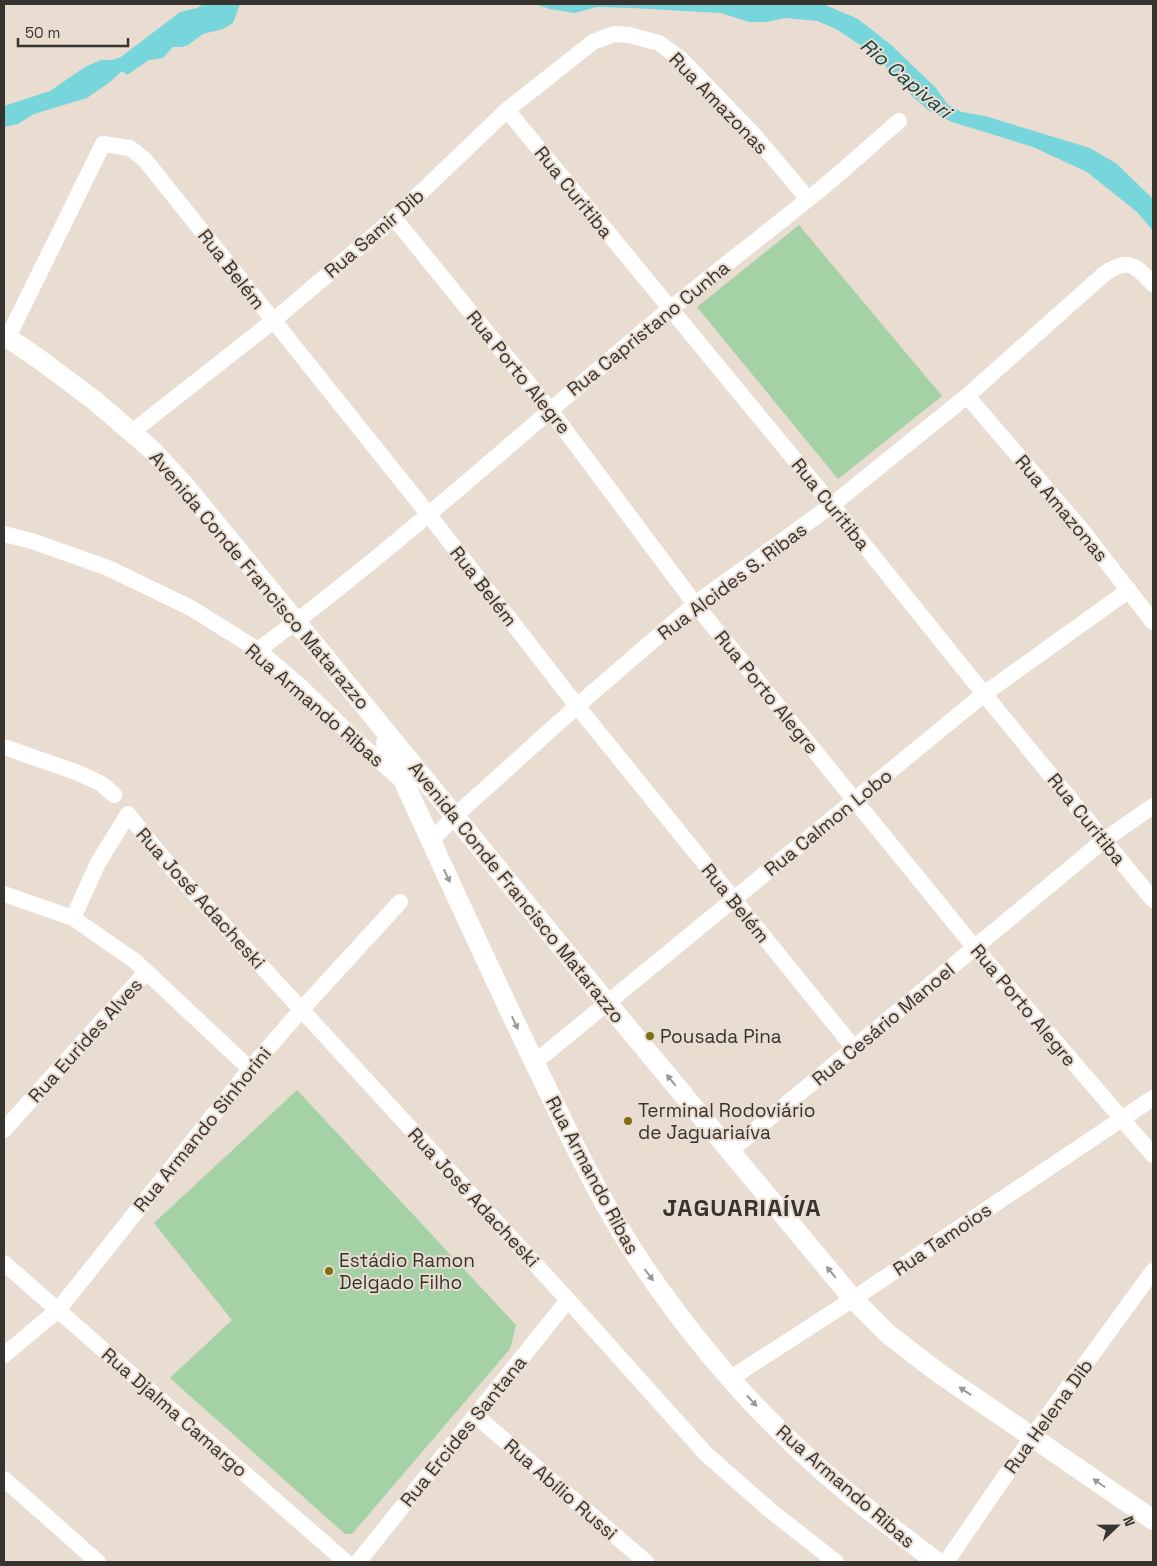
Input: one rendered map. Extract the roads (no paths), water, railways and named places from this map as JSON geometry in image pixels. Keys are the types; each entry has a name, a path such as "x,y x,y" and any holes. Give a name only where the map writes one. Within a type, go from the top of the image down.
{"street":[{"name":"Rua Samir Dib","path":"132,432 273,321 394,218 507,110 593,42 614,34"},
{"name":"Rua Amazonas","path":"614,34 629,35 659,43 682,60 755,136 808,199"},
{"name":"Rua Curitiba","path":"507,110 832,505 1153,900"},
{"name":"Rua Capristano Cunha","path":"258,650 296,622 429,515 670,308 808,199 899,121"},
{"name":"Rua Belém","path":"6,336 102,144 130,148 146,160 429,515 577,706 854,1048"},
{"name":"Rua Porto Alegre","path":"394,218 550,410 696,604 974,948 1153,1156"},
{"name":"Rua Alcides S. Ribas","path":"431,841 455,816 577,706 696,604 832,505 968,396 1104,274 1124,264 1138,268 1153,284"},
{"name":"Avenida Conde Francisco Matarazzo","path":"6,336 94,400 132,432 186,487 608,1004 852,1299 888,1334 922,1361 1153,1520"},
{"name":"Rua Amazonas","path":"968,396 1081,529 1153,622"},
{"name":"Rua Armando Ribas","path":"4,534 32,541 108,568 191,608 258,650 299,685 405,784"},
{"name":"Rua Calmon Lobo","path":"534,1064 984,694 1129,590"},
{"name":"Rua Armando Ribas","path":"374,717 534,1064 613,1219 644,1267 685,1323 730,1378 793,1444 837,1482 937,1562"},
{"path":"4,747 76,772 102,784 114,795"},
{"name":"Rua Cesário Manoel","path":"730,1151 1104,840 1153,806"},
{"name":"Rua José Adacheski","path":"73,918 98,863 128,814 154,848 568,1300 706,1454 771,1511 836,1562"},
{"path":"4,894 73,918 135,961 250,1069"},
{"name":"Rua Armando Sinhorini","path":"4,1354 58,1310 250,1069 400,902"},
{"name":"Rua Eurides Alves","path":"4,1130 146,972"},
{"name":"Rua Tamoios","path":"730,1378 1153,1098"},
{"name":"Rua Djalma Camargo","path":"4,1263 346,1562"},
{"name":"Rua Helena Dib","path":"946,1562 1032,1437 1153,1271"},
{"name":"Rua Ercides Santana","path":"358,1562 568,1300"},
{"name":"Rua Abílio Russi","path":"475,1415 646,1562"},
{"path":"4,1479 98,1562"},
{"path":"68,1536 84,1562"}],"water":[{"path":"204,4 240,4 233,23 223,29 203,34 188,45 173,47 163,58 149,60 127,75 122,71 87,98 34,114 18,124 4,127 4,106 50,91 85,67 101,60 112,60 121,57 180,12 197,8"},
{"name":"Rio Capivari","path":"535,4 823,4 858,19 890,44 936,88 948,105 962,112 985,116 1090,148 1117,164 1153,199 1153,231 1137,212 1087,172 1033,147 952,122 928,110 868,50 836,29 817,21 785,18 766,22 749,22 721,13 631,8 598,7 574,13"}],"place":[{"name":"Pousada Pina","path":"650,1036"},
{"name":"Terminal Rodoviário de Jaguariaíva","path":"628,1121"},
{"name":"Estádio Ramon Delgado Filho","path":"329,1271"}],"district":[{"name":"JAGUARIAÍVA","path":"742,1208"}]}
